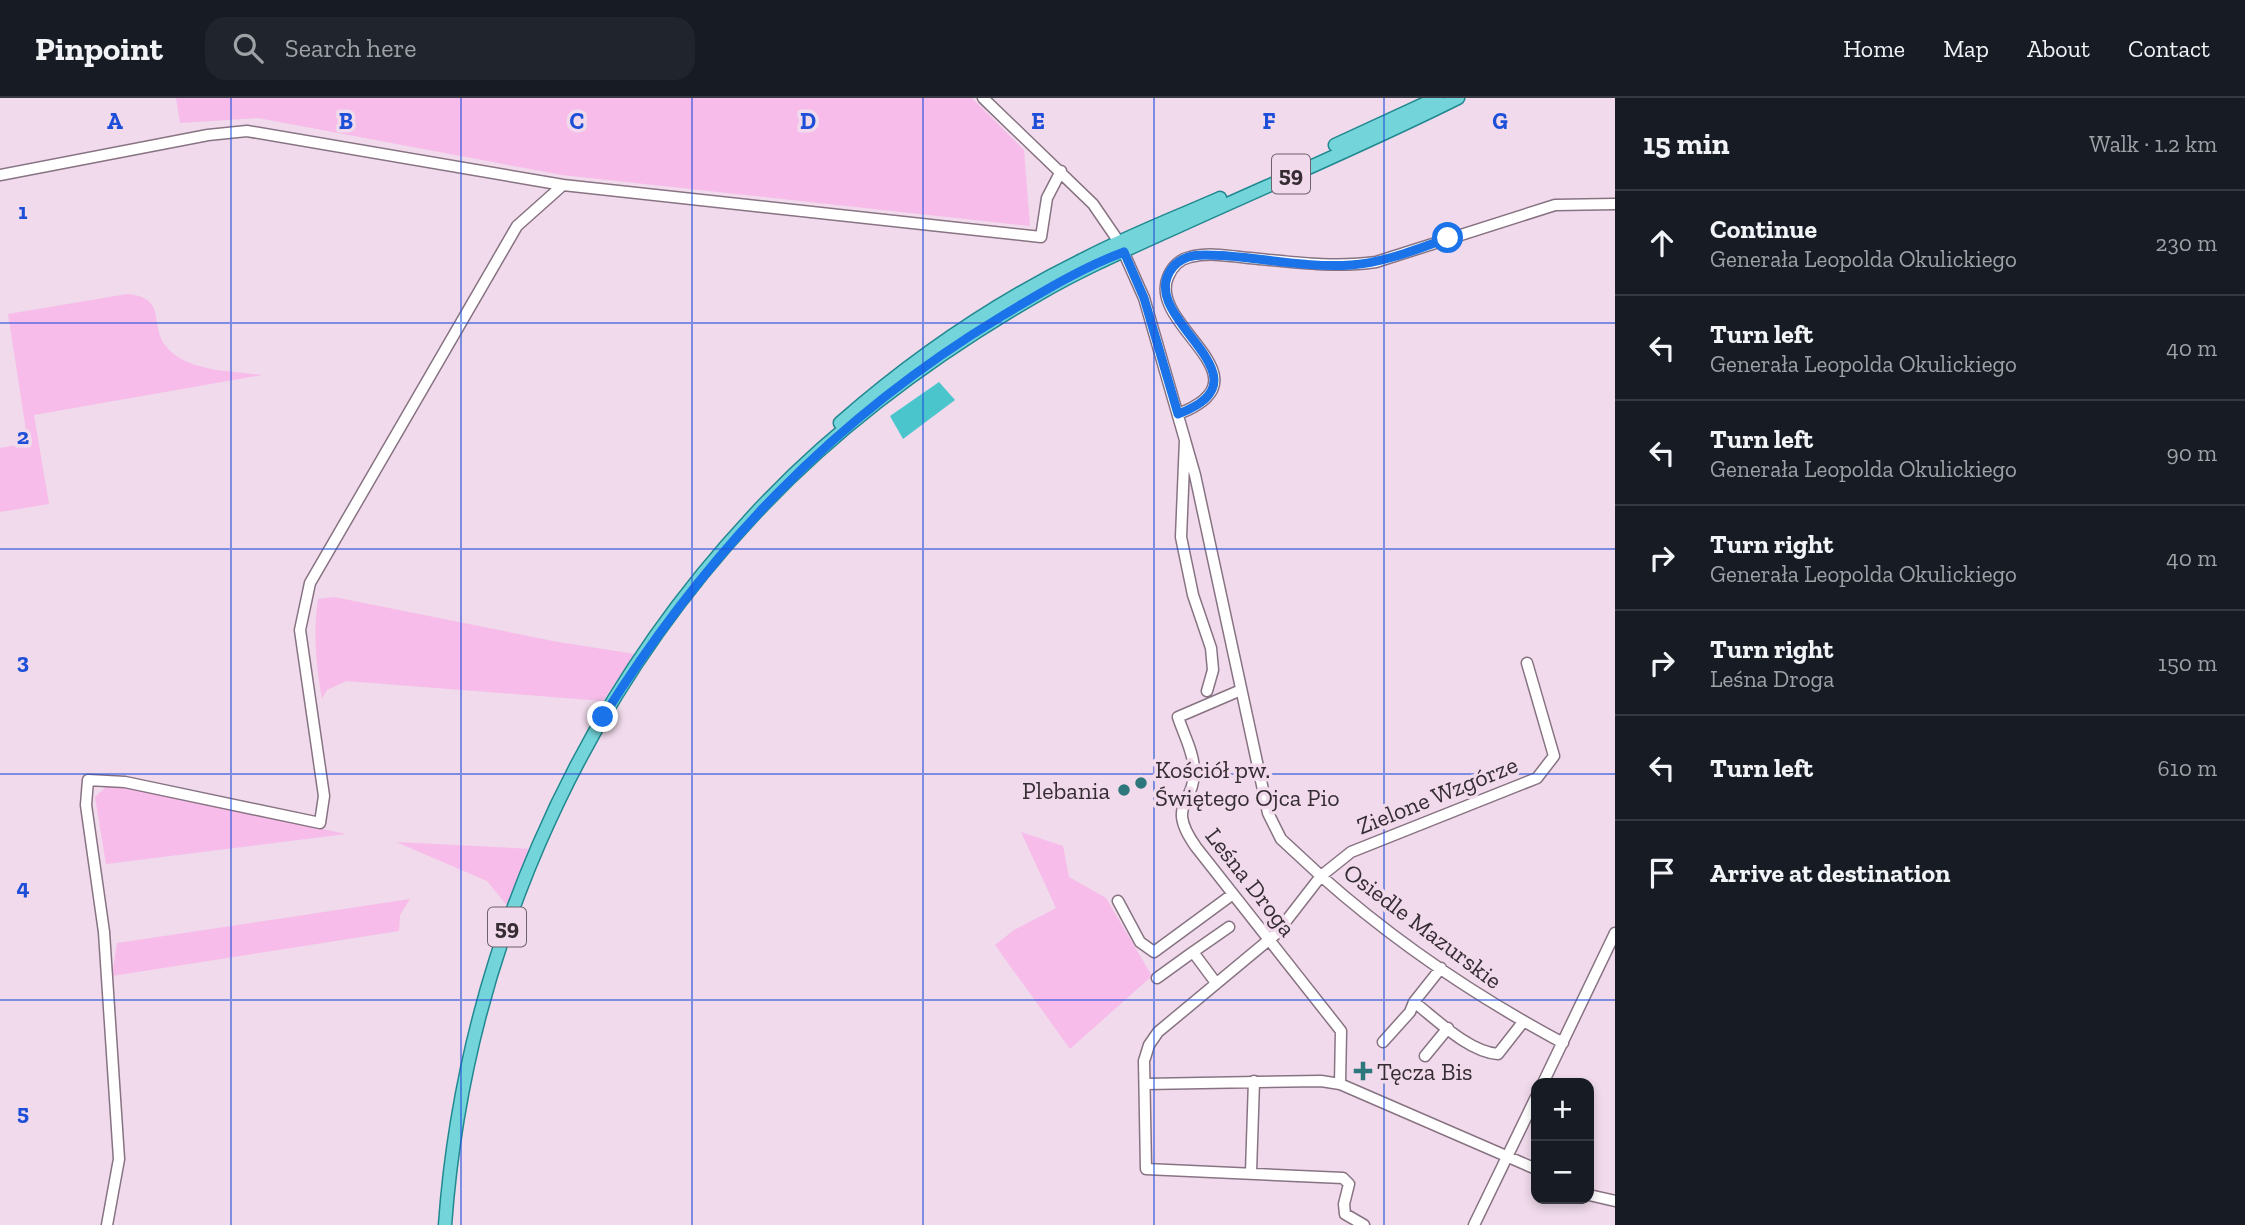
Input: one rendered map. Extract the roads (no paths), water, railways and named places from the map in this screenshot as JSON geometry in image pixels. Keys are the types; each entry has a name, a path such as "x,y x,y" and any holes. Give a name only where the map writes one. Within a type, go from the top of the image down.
{"main road":[{"name":"59","path":"445,1223 457,1114 480,1014 515,903 550,820 603,717 704,572 772,496 888,394 973,333 1121,247 1437,98"},
{"name":"59","path":"1121,247 1458,98"}],"street":[{"path":"983,98 1093,204 1121,247 1144,298 1195,475 1274,829 1321,876"},
{"path":"0,175 208,135 247,131 563,186 1041,237 1047,198 1061,171"},
{"path":"107,1225 119,1159 104,932 86,805 88,780 125,782 320,823 324,796 300,630 310,583 517,226 563,186"},
{"path":"1178,414 1199,406 1209,398 1213,385 1207,358 1169,306 1165,293 1166,281 1173,267 1188,257 1230,256 1349,266 1376,262 1555,205 1615,204"},
{"path":"1185,440 1181,537 1193,595 1211,648 1213,670 1207,691"},
{"name":"Zielone Wzgórze","path":"1321,876 1351,852 1537,778 1554,756 1527,663"},
{"name":"Leśna Droga","path":"1241,690 1178,717 1194,768 1182,805 1184,827 1341,1031 1340,1084"},
{"name":"Osiedle Mazurskie","path":"1364,1225 1345,1214 1344,1204 1349,1184 1343,1178 1146,1169 1144,1061 1149,1045 1158,1032 1269,940 1293,916 1321,876 1441,968 1523,1022 1563,1043"},
{"path":"1118,901 1140,942 1154,952 1233,894"},
{"path":"1157,978 1229,927"},
{"path":"1546,1078 1615,933"},
{"path":"1194,952 1216,983"},
{"path":"1383,1042 1410,1012 1414,1002 1441,968"},
{"path":"1414,1002 1487,1053 1498,1054 1523,1022"},
{"path":"1425,1056 1448,1028"},
{"path":"1251,1172 1254,1081"},
{"path":"1145,1084 1254,1081 1340,1084 1531,1166"},
{"path":"1474,1225 1531,1107"},
{"path":"1594,1196 1615,1201"}],"water":[{"path":"939,382 955,400 903,439 890,416"}],"place":[{"name":"Kościół pw. Świętego Ojca Pio","path":"1141,783"},
{"name":"Plebania","path":"1124,790"},
{"name":"Tęcza Bis","path":"1363,1071"}]}
